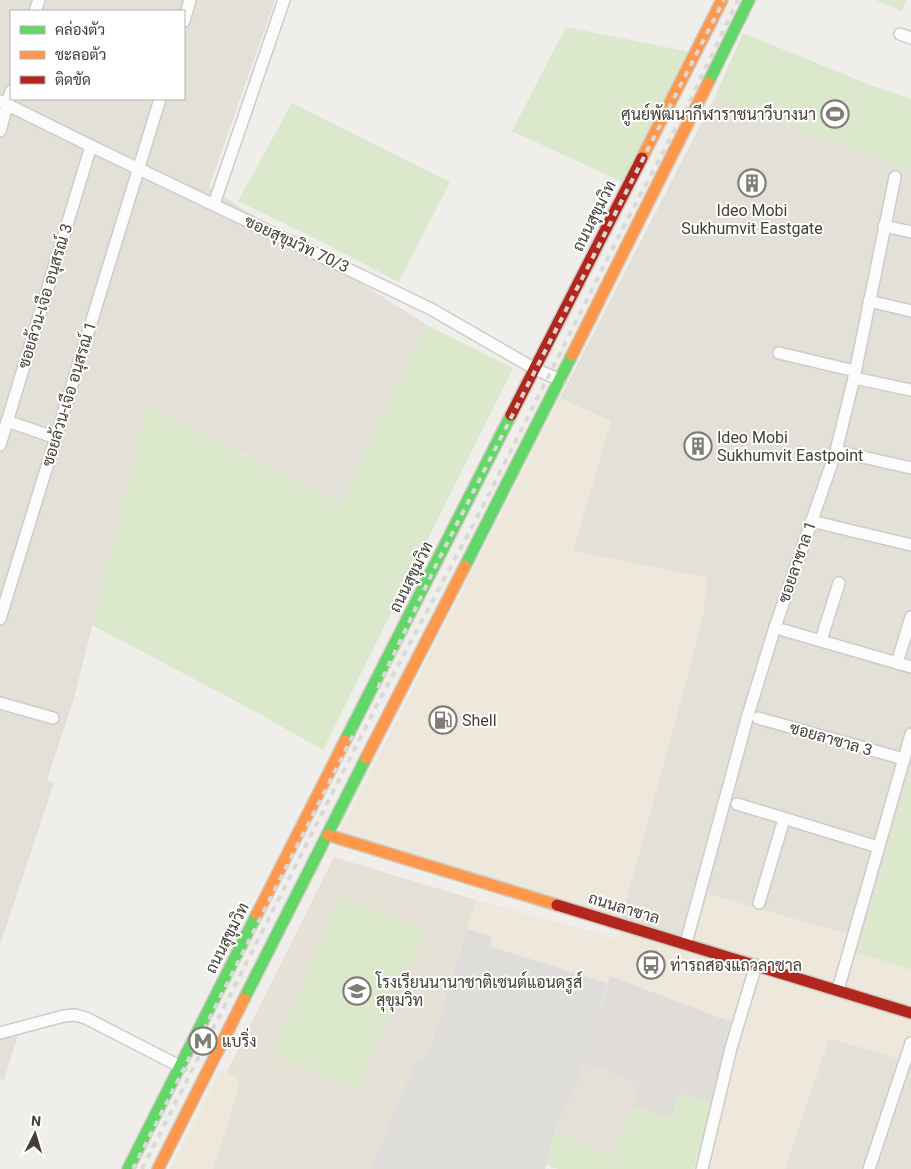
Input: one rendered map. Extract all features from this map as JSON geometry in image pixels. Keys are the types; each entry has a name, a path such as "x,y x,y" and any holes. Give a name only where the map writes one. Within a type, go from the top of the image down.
{"main road":[{"name":"ถนนสุขุมวิท","path":"158,1169 315,830 535,369 722,0"},
{"name":"ถนนสุขุมวิท","path":"128,1169 180,1067 315,830 560,380 750,0"},
{"name":"ถนนลาซาล","path":"315,830 911,1013"}],"street":[{"path":"185,18 190,0"},
{"path":"214,204 284,0"},
{"name":"ซอยล้วน-เจือ อนุสรณ์ 1","path":"0,619 160,100"},
{"path":"0,131 4,103"},
{"name":"ซอยสุขุมวิท 70/3","path":"4,103 431,309 535,369 560,380"},
{"name":"ซอยล้วน-เจือ อนุสรณ์ 3","path":"0,445 91,146"},
{"name":"ซอยลาซาล 1","path":"686,943 748,715 775,627 836,451 895,177"},
{"path":"884,226 911,232"},
{"path":"868,301 911,311"},
{"path":"779,353 911,390"},
{"path":"7,421 56,438"},
{"path":"836,451 911,468"},
{"path":"811,521 911,545"},
{"path":"821,640 839,583"},
{"path":"897,663 911,617"},
{"path":"783,630 911,667"},
{"path":"0,703 54,718"},
{"name":"ซอยลาซาล 3","path":"758,718 904,759"},
{"path":"838,990 911,734"},
{"path":"737,804 878,847"},
{"path":"759,903 784,818"},
{"path":"702,1169 732,1048 756,965"},
{"path":"0,1033 64,1016 75,1015 86,1018 180,1067"},
{"path":"869,1169 911,1043"}],"shaded area":[{"path":"0,0 275,0 209,187 427,325 342,504 148,405 74,698 47,780 54,783 0,945"},
{"path":"715,97 911,171 911,770 858,953 844,949 847,934 708,895 694,941 621,919 703,615 707,579 572,551 610,421 560,398"},
{"path":"560,398 611,421 573,551 707,578 703,615 621,919 340,832"},
{"name":"โรงเรียนนานาชาติเซนต์แอนดรูส์ สุขุมวิท","path":"334,857 476,900 428,1053 415,1061 371,1169 213,1169 238,1090 238,1079 227,1072"},
{"path":"708,894 847,934 844,949 911,970 911,1062 829,1038 785,1169 693,1169 733,1023 610,976 607,983 489,946 492,936 467,929 476,900 619,939 621,919 694,941"},
{"path":"467,929 492,936 489,946 607,983 586,1059 555,1131 545,1169 371,1169 415,1061 428,1053"},
{"path":"610,976 734,1023 712,1103 679,1094 672,1120 631,1107 639,1084 584,1063"},
{"path":"0,1034 18,1035 4,1080 0,1079"},
{"path":"829,1038 911,1062 911,1169 785,1169"},
{"path":"584,1063 639,1084 614,1156 555,1131"},
{"path":"220,1070 238,1078 238,1090 213,1169 170,1169"}],"green space":[{"path":"876,0 906,0 902,11"},
{"path":"566,27 690,52 622,182 512,131"},
{"name":"ศูนย์พัฒนากีฬาราชนาวีบางนา","path":"743,33 873,86 911,99 911,171 715,97"},
{"path":"292,103 450,182 399,282 238,201"},
{"path":"427,325 513,368 323,750 245,706 92,625 148,405 341,504"},
{"path":"911,770 911,970 858,953"},
{"path":"341,895 425,932 357,1090 272,1054"},
{"path":"679,1094 712,1103 693,1169 558,1169 546,1164 555,1131 614,1156 631,1107 672,1120"}],"railway":[{"path":"378,688 437,563 724,0"},
{"path":"142,1169 379,701 481,510 625,224 687,107 738,0"},
{"path":"133,1169 356,730"}],"traffic: fast":[{"path":"708,83 749,0"},
{"path":"465,566 572,355"},
{"path":"345,741 511,415"},
{"path":"244,999 366,758"},
{"path":"128,1169 257,914"}],"traffic: slow":[{"path":"642,158 722,0"},
{"path":"572,355 708,83"},
{"path":"366,758 465,566"},
{"path":"257,914 345,741"},
{"path":"328,835 557,905"},
{"path":"158,1169 244,999"}],"traffic: jam":[{"path":"511,415 642,158"},
{"path":"557,905 911,1013"}],"place":[{"name":"ศูนย์พัฒนากีฬาราชนาวีบางนา","path":"835,114"},
{"name":"Ideo Mobi Sukhumvit Eastgate","path":"752,183"},
{"name":"Ideo Mobi Sukhumvit Eastpoint","path":"698,446"},
{"name":"Shell","path":"443,720"},
{"name":"ท่ารถสองแถวลาซาล","path":"651,965"},
{"name":"โรงเรียนนานาชาติเซนต์แอนดรูส์ สุขุมวิท","path":"357,991"},
{"name":"แบริ่ง","path":"203,1041"}]}
